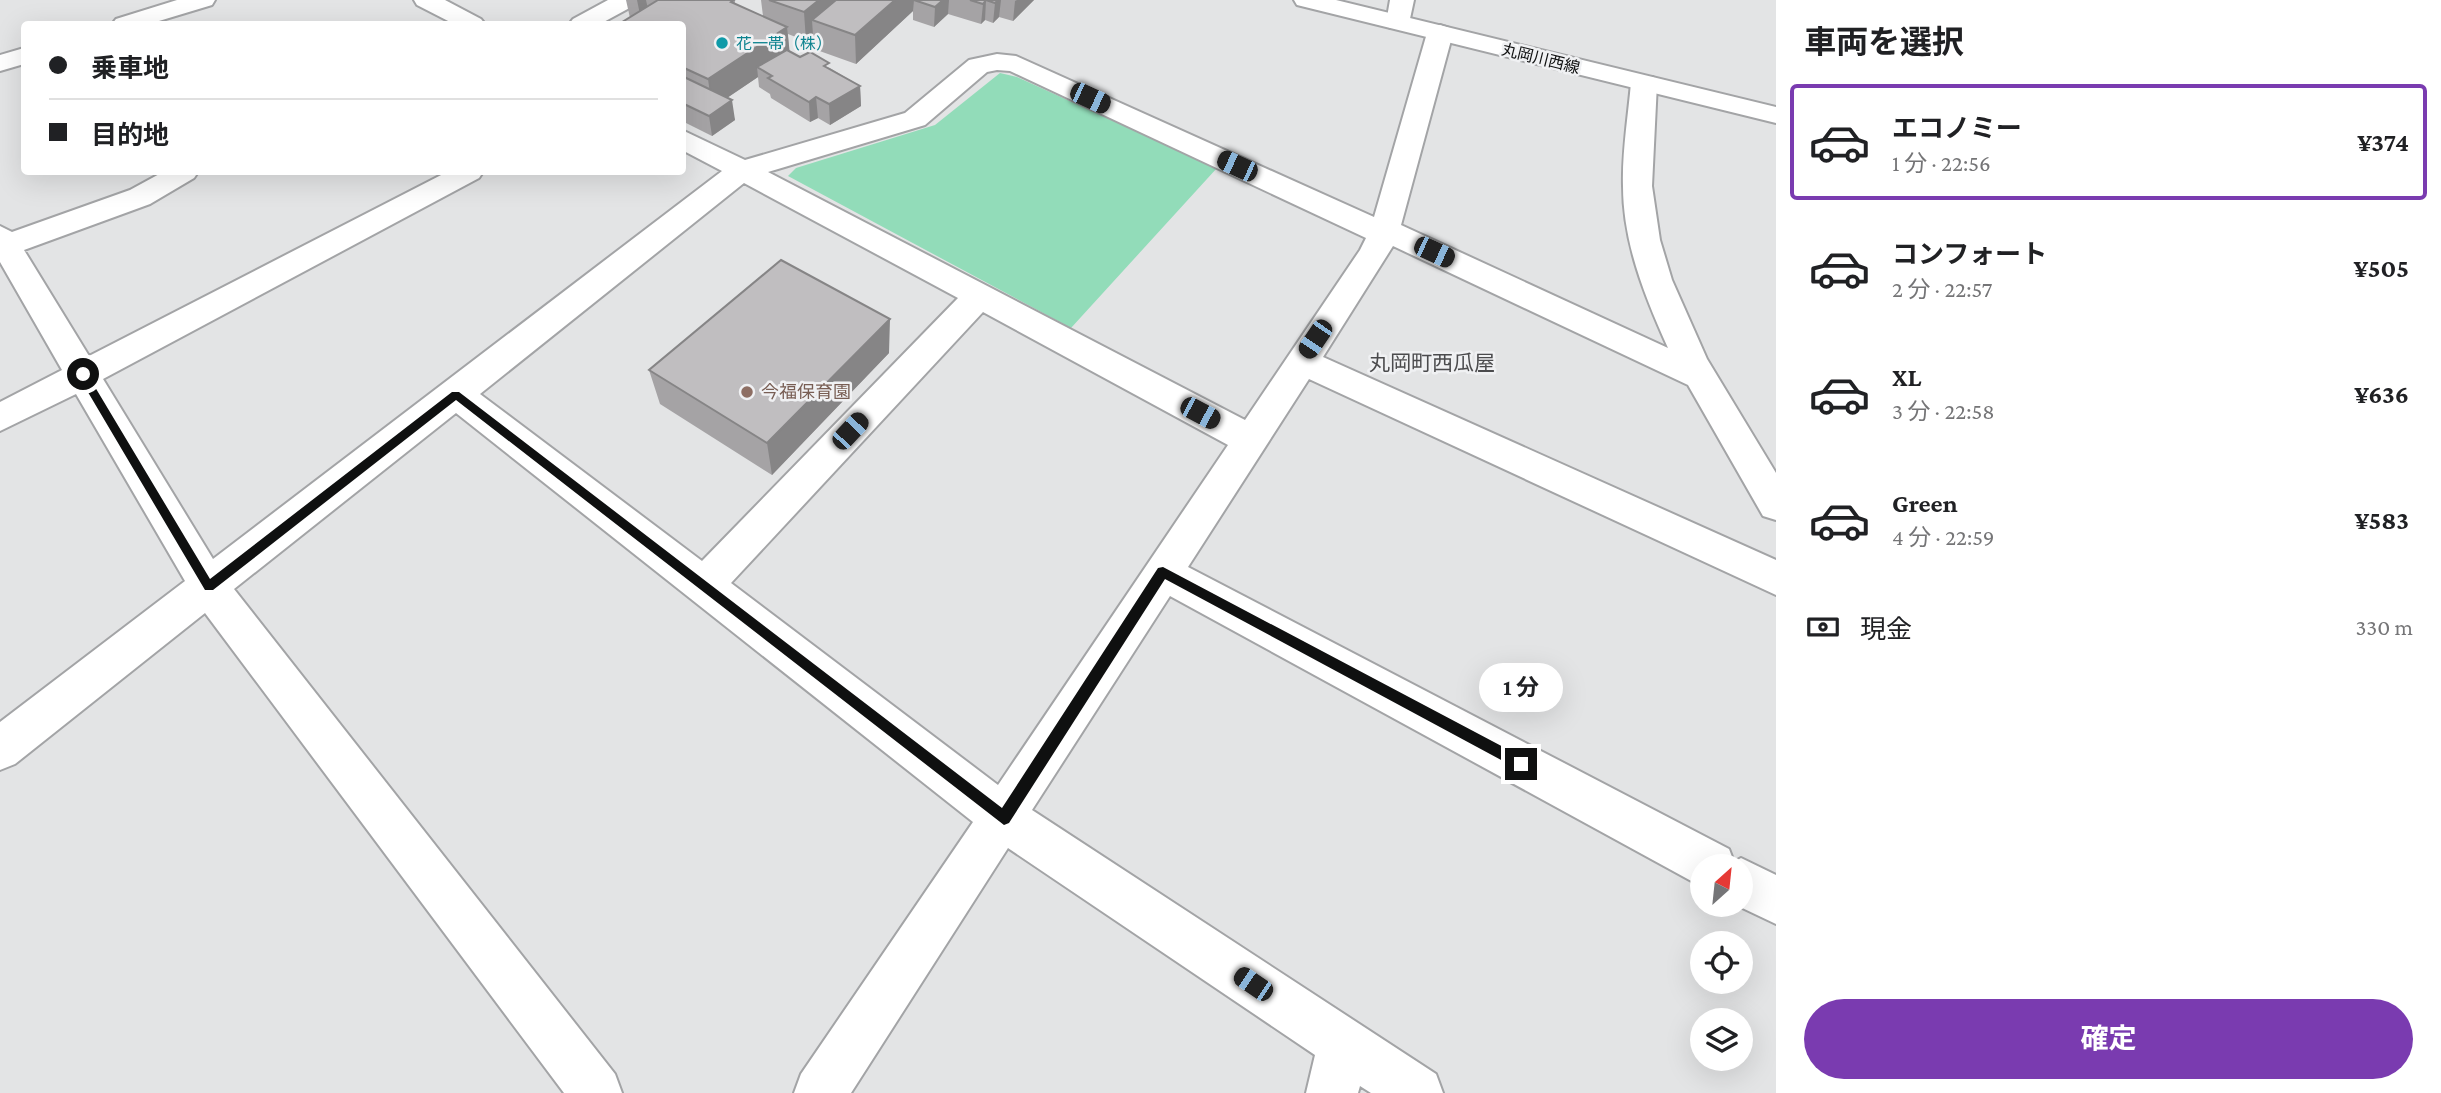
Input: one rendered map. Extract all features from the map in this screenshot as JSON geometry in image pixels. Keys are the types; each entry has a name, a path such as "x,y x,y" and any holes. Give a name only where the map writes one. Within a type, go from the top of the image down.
{"street":[{"path":"135,21 203,0"},
{"path":"426,0 454,21"},
{"path":"588,21 626,0"},
{"name":"丸岡川西線","path":"1306,0 1400,11 1440,33 1776,115"},
{"path":"820,1093 1004,818 1384,232 1440,33"},
{"path":"0,64 21,57"},
{"path":"0,749 743,170 915,119 978,66 1016,64 1701,377"},
{"path":"1644,83 1638,200 1658,290 1701,377 1776,505"},
{"path":"686,140 1249,439"},
{"path":"179,175 140,197 2,242 209,587 596,1093"},
{"path":"0,418 463,175"},
{"path":"704,586 979,296"},
{"path":"1301,361 1776,578"},
{"path":"456,394 1004,818 1417,1093"},
{"path":"1163,572 1690,854"},
{"path":"1754,889 1776,900"},
{"path":"1332,1093 1343,1044"}],"green space":[{"path":"1000,73 1017,77 1217,168 1071,328 788,176 796,168 935,125"}],"building":[{"path":"658,0 734,0 731,2 787,27 708,79 686,69 686,21 624,21"},
{"path":"769,0 819,0 804,12"},
{"path":"836,0 895,0 855,35 812,20"},
{"path":"914,0 943,0 935,7"},
{"path":"970,0 986,0 983,4"},
{"path":"787,50 800,57 810,52 829,63 824,66 860,86 829,104 816,97 809,102 768,78 772,76 757,67"},
{"path":"686,78 732,100 709,116 686,105"},
{"path":"781,260 890,319 767,443 649,370"}],"place":[{"name":"花一帯（株）","path":"722,43"},
{"name":"今福保育園","path":"747,392"}],"district":[{"name":"丸岡町西瓜屋","path":"1432,363"}],"route":[{"path":"83,374 209,587 456,394 1004,818 1163,572 1521,764"}]}
